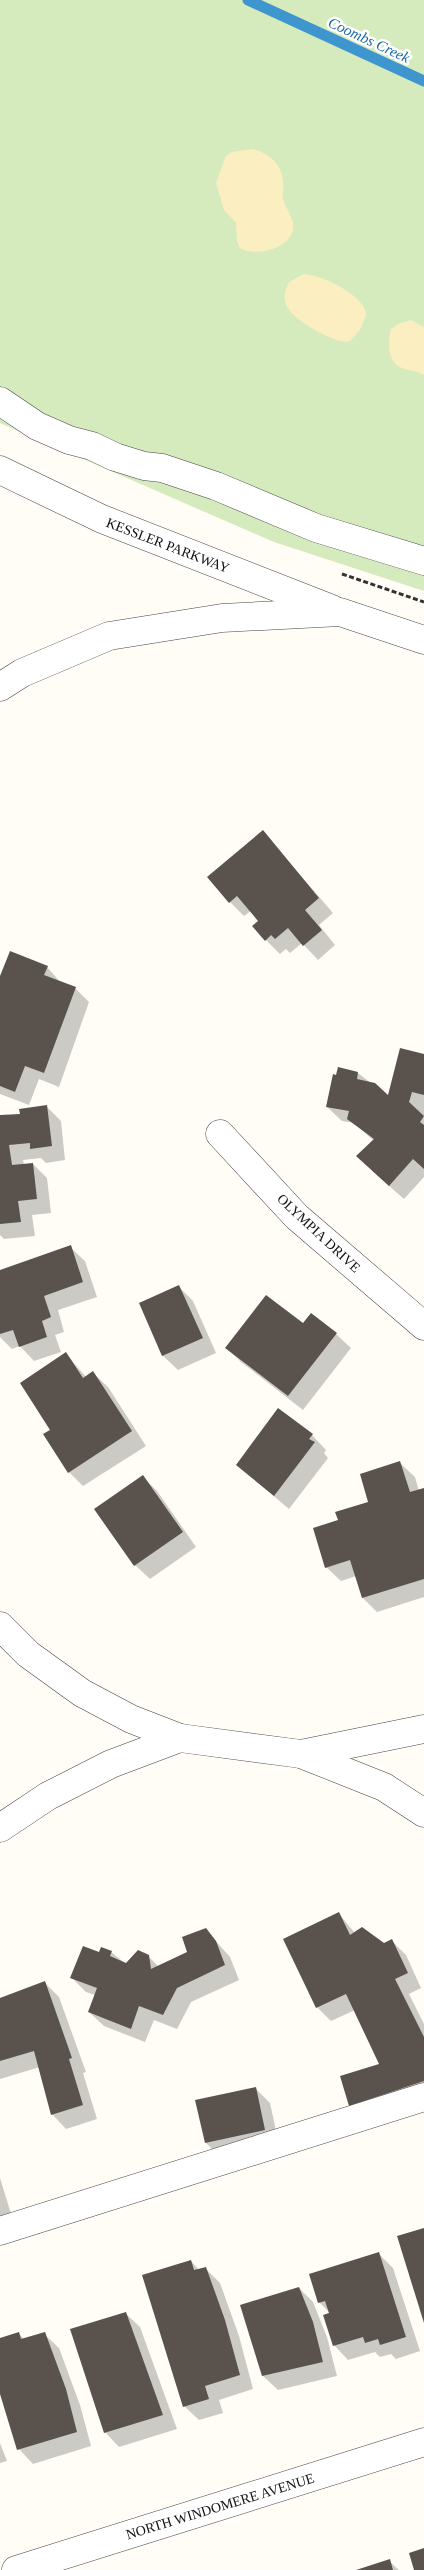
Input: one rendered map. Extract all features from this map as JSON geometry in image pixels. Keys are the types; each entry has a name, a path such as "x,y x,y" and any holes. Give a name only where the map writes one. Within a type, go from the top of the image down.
{"street":[{"path":"0,401 37,426 69,440 92,446 114,457 144,466 162,468 216,486 316,528 424,561"},
{"name":"KESSLER PARKWAY","path":"0,470 102,519 340,612 424,640"},
{"name":"KESSLER PARKWAY","path":"0,687 22,673 109,636 222,618 340,612"},
{"name":"OLYMPIA DRIVE","path":"220,1134 297,1217 424,1326"},
{"path":"0,1626 28,1654 82,1693 131,1719 180,1738 301,1754 384,1787 424,1814"},
{"path":"301,1754 424,1728"},
{"path":"0,1828 48,1796 111,1764 180,1738"},
{"path":"0,2230 424,2097"},
{"name":"NORTH WINDOMERE AVENUE","path":"16,2570 424,2442"}],"green space":[{"path":"0,0 424,0 424,591 274,542 0,423"}],"sand":[{"path":"253,149 264,153 278,165 282,177 283,199 293,224 292,232 282,245 273,249 255,252 240,248 237,241 236,223 224,210 216,183 226,156 232,152"},
{"path":"304,274 332,282 352,294 364,308 366,316 360,330 350,341 334,339 314,330 290,311 286,305 286,288 289,282"},
{"path":"411,320 424,327 424,375 402,368 397,365 391,356 389,340 391,329 398,324"}],"building":[{"path":"263,830 319,898 305,910 322,930 303,946 288,928 275,939 271,935 265,941 252,926 258,921 237,896 229,903 207,877"},
{"path":"10,951 48,966 44,975 76,987 44,1073 25,1066 15,1092 0,1086 0,976"},
{"path":"400,1048 424,1054 424,1095 412,1092 409,1102 424,1116 420,1122 424,1125 424,1169 413,1159 389,1186 356,1156 374,1139 347,1119 349,1111 326,1107 333,1074 336,1075 338,1067 358,1072 357,1079 375,1083 388,1095"},
{"path":"47,1105 52,1146 30,1149 30,1143 9,1145 12,1165 33,1163 37,1199 18,1201 21,1222 0,1224 0,1115 20,1114 19,1109"},
{"path":"71,1245 83,1282 44,1296 51,1317 42,1321 47,1337 19,1347 13,1330 0,1334 0,1270"},
{"path":"179,1285 203,1338 162,1356 139,1303"},
{"path":"266,1295 303,1323 311,1313 337,1333 288,1396 225,1348"},
{"path":"66,1352 83,1378 93,1371 132,1431 68,1473 43,1434 50,1430 20,1383"},
{"path":"278,1408 313,1434 309,1439 315,1442 274,1496 236,1465"},
{"path":"400,1461 410,1492 424,1488 424,1579 362,1598 350,1560 325,1568 313,1528 338,1520 335,1512 368,1502 360,1474"},
{"path":"143,1475 183,1532 134,1566 94,1509"},
{"path":"339,1912 350,1935 362,1927 384,1943 392,1939 408,1973 395,1979 424,2037 424,2081 349,2106 340,2076 379,2064 346,1994 316,2008 283,1939"},
{"path":"206,1928 216,1941 225,1965 177,1988 163,2015 139,2006 131,2029 88,2012 97,1988 70,1978 83,1946 99,1952 101,1947 112,1951 110,1956 126,1963 138,1950 149,1955 151,1969 187,1952 182,1937"},
{"path":"45,1981 72,2058 69,2059 83,2105 51,2115 34,2051 0,2061 0,1998"},
{"path":"256,2087 265,2130 205,2143 195,2100"},
{"path":"424,2228 424,2323 397,2236"},
{"path":"379,2252 406,2337 380,2345 378,2339 365,2343 363,2337 333,2346 323,2315 329,2313 325,2301 318,2303 309,2274"},
{"path":"191,2260 194,2270 206,2267 225,2320 240,2375 205,2386 209,2399 183,2407 142,2275"},
{"path":"299,2287 313,2322 323,2362 262,2376 240,2305"},
{"path":"126,2312 163,2415 104,2433 70,2329"},
{"path":"19,2332 21,2339 45,2332 66,2389 77,2432 17,2450 0,2394 0,2338"},
{"path":"424,2548 424,2570 414,2570 409,2553"},
{"path":"390,2559 393,2570 356,2570"}],"waterway":[{"name":"Coombs Creek","path":"248,0 424,81"}]}
